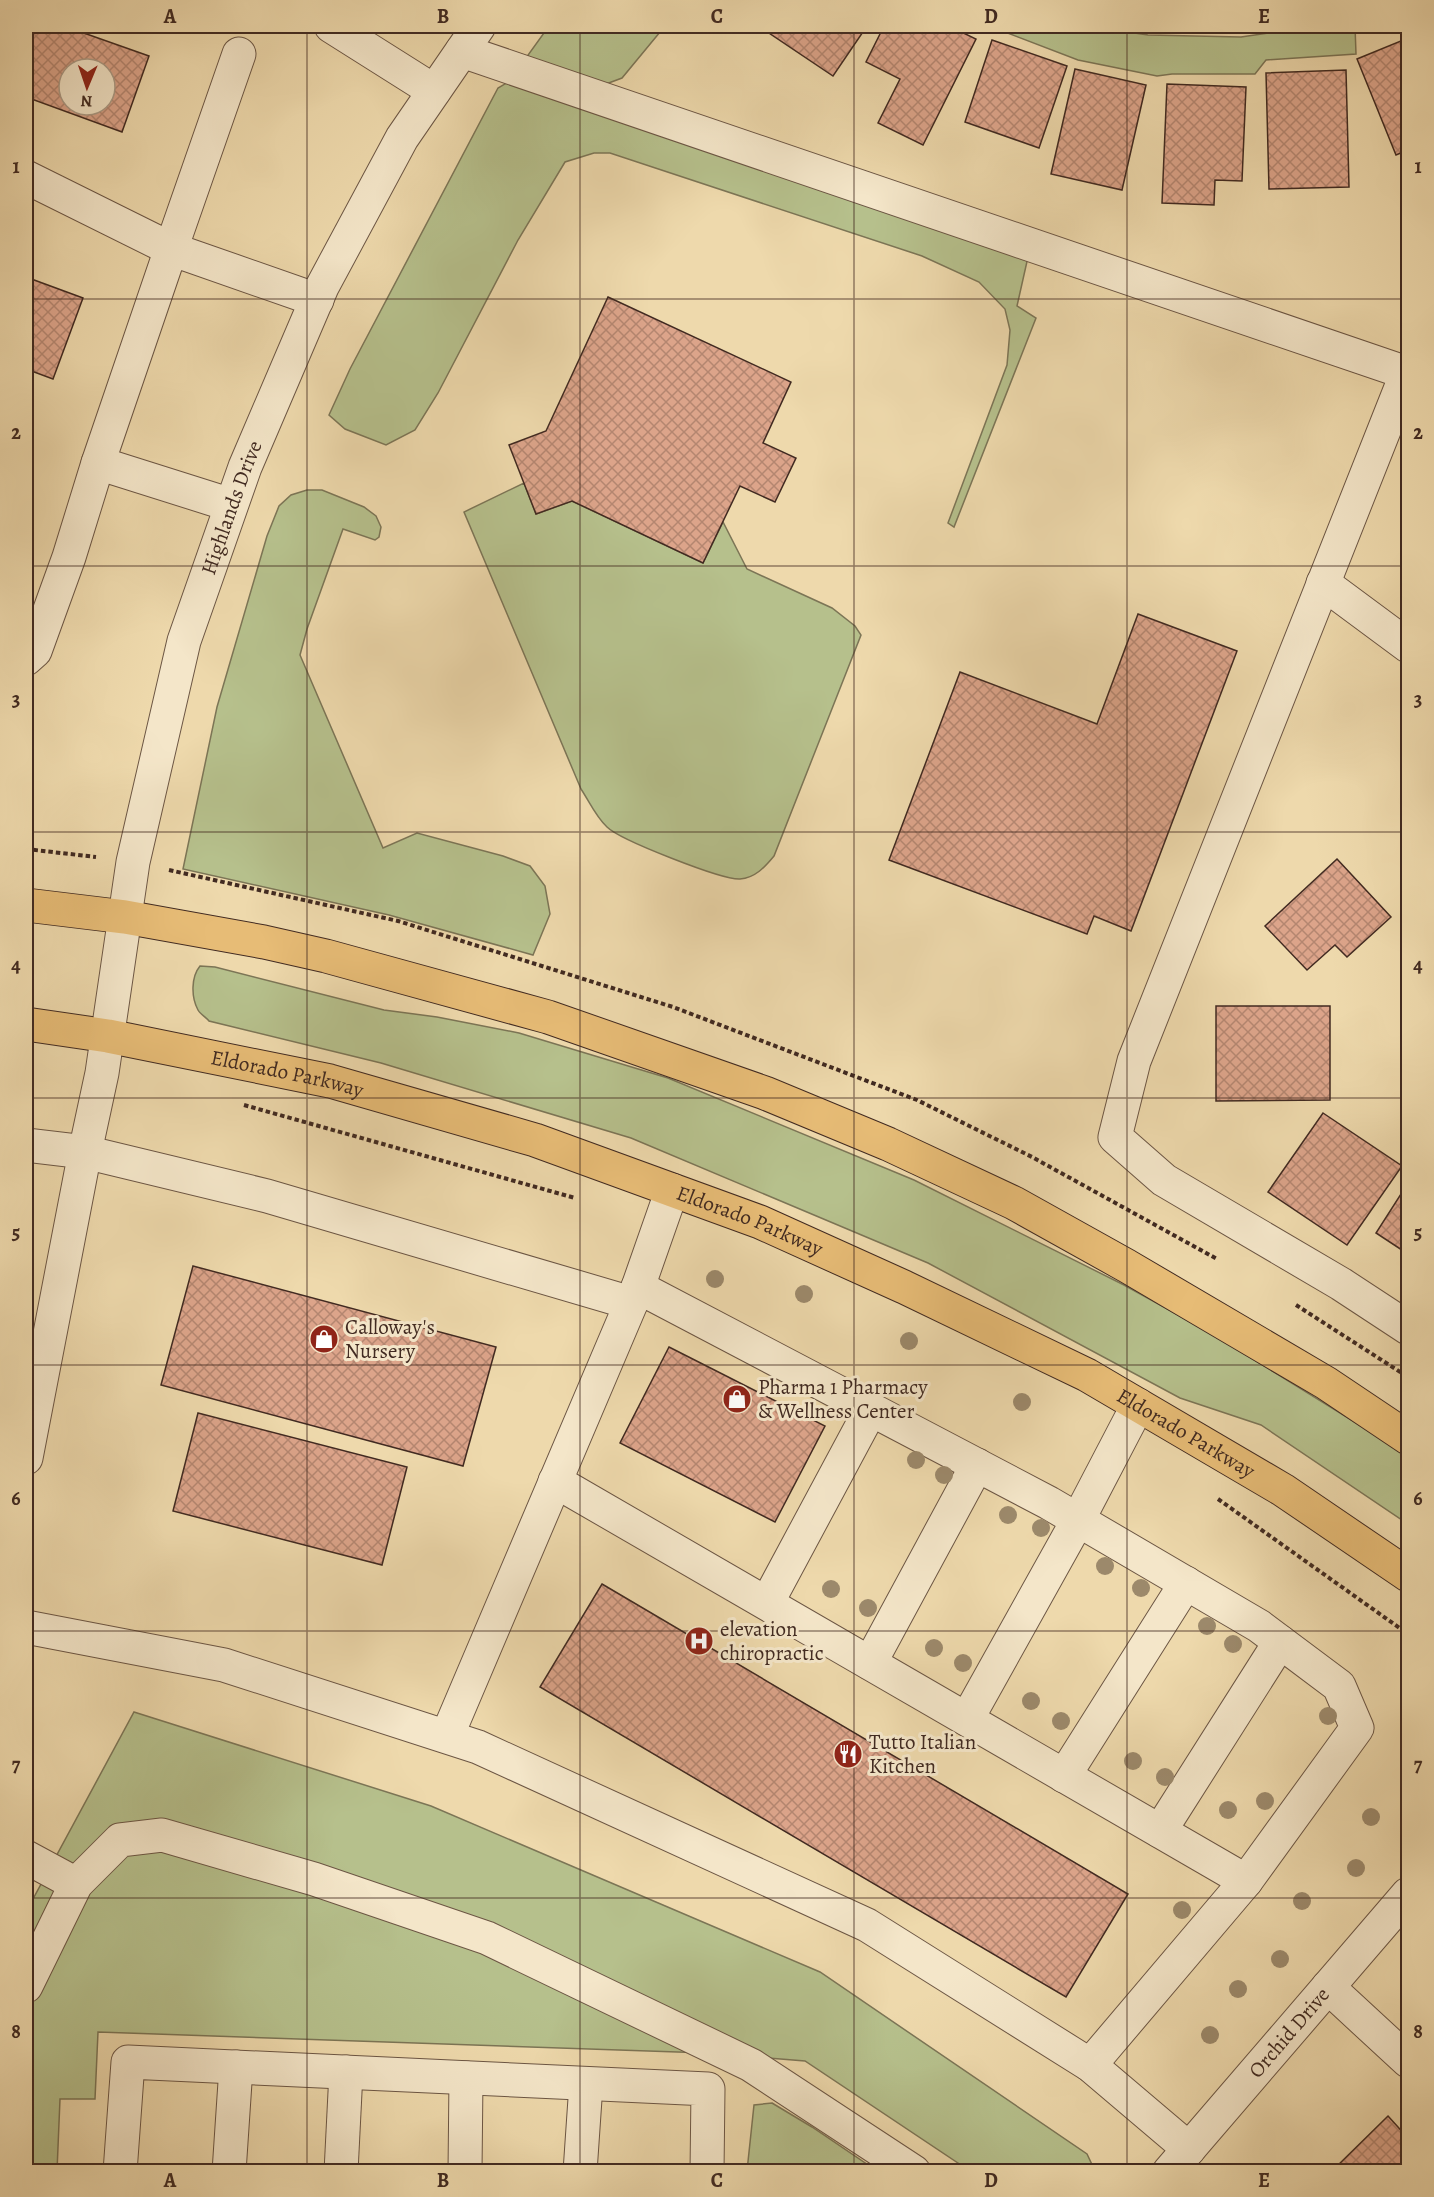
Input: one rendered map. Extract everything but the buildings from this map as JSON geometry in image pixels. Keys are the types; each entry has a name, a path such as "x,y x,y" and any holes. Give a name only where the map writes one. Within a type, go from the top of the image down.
{"main road":[{"path":"26,905 124,917 264,942 326,956 525,1011 672,1060 830,1119 1014,1203 1326,1383 1408,1438"},
{"name":"Eldorado Parkway","path":"26,1024 108,1036 330,1081 535,1140 760,1222 904,1287 1087,1375 1283,1490 1408,1575"}],"street":[{"path":"331,26 434,91"},
{"path":"470,38 1408,372 1134,1061 1115,1137 1164,1180 1341,1284 1408,1328"},
{"name":"Highlands Drive","path":"26,1458 102,1073 133,862 184,641 249,456 317,300 402,138 470,38"},
{"path":"26,659 35,651 69,557 98,463 238,54"},
{"path":"26,177 171,249 317,300"},
{"path":"98,463 231,505"},
{"path":"1323,583 1408,646"},
{"path":"26,1144 85,1152 267,1196 634,1295 870,1409 1078,1520 1259,1626 1339,1686 1357,1728 1246,1881 1090,2065"},
{"path":"447,1736 634,1295 672,1190"},
{"path":"967,1719 1078,1520 1138,1405"},
{"path":"767,1603 870,1409"},
{"path":"870,1663 977,1465"},
{"path":"555,1481 1246,1881"},
{"path":"1064,1776 1186,1583"},
{"path":"26,1627 224,1665 447,1736 478,1747 867,1925 1090,2065 1179,2160"},
{"path":"1160,1831 1280,1642"},
{"path":"26,1986 76,1884 120,1840 162,1835 314,1879 487,1938 751,2065 914,2172"},
{"path":"26,1857 76,1884"},
{"name":"Orchid Drive","path":"1179,2160 1408,1894"},
{"path":"1328,1987 1408,2061"},
{"path":"120,2172 129,2062 708,2089 751,2065"},
{"path":"229,2172 236,2067"},
{"path":"341,2172 346,2072"},
{"path":"465,2172 466,2078"},
{"path":"580,2172 586,2084"},
{"path":"707,2172 708,2089"}],"path":[{"path":"234,1103 585,1201"},
{"path":"1211,1494 1408,1634"}],"green space":[{"path":"549,26 665,26 622,78 598,87 523,62"},
{"path":"979,26 1087,26 1148,35 1241,37 1318,26 1355,26 1356,54 1266,60 1255,74 1157,76 1078,60 992,27"},
{"path":"510,81 1028,257 1017,306 1036,318 954,527 948,523 1007,365 1010,330 1005,309 979,282 922,256 610,153 594,153 565,162 518,240 438,393 415,430 386,445 345,429 329,415 350,369 498,88"},
{"path":"524,483 536,514 572,501 703,563 723,522 747,569 832,608 855,626 861,635 774,856 755,874 740,879 730,878 631,841 603,823 581,789 464,512"},
{"path":"307,490 322,490 364,507 376,516 381,527 379,537 375,540 343,529 300,655 383,848 417,833 503,856 530,866 545,886 550,914 533,955 389,915 183,869 217,707 267,536 279,506 291,495"},
{"path":"200,966 215,967 384,1010 437,1017 519,1033 668,1078 914,1180 1124,1285 1211,1333 1387,1442 1408,1458 1408,1524 1261,1425 1180,1398 928,1263 631,1138 381,1063 209,1021 199,1011 194,999 194,981"},
{"path":"134,1712 431,1806 820,1972 1087,2154 1095,2171 970,2171 805,2061 707,2053 98,2032 95,2099 60,2099 57,2171 26,2172 26,1912"},
{"path":"772,2103 877,2171 747,2171 754,2105"}],"place":[{"name":"Calloway's Nursery","path":"324,1339"},
{"name":"Pharma 1 Pharmacy & Wellness Center","path":"737,1399"},
{"name":"elevation chiropractic","path":"699,1641"},
{"name":"Tutto Italian Kitchen","path":"848,1754"}]}
